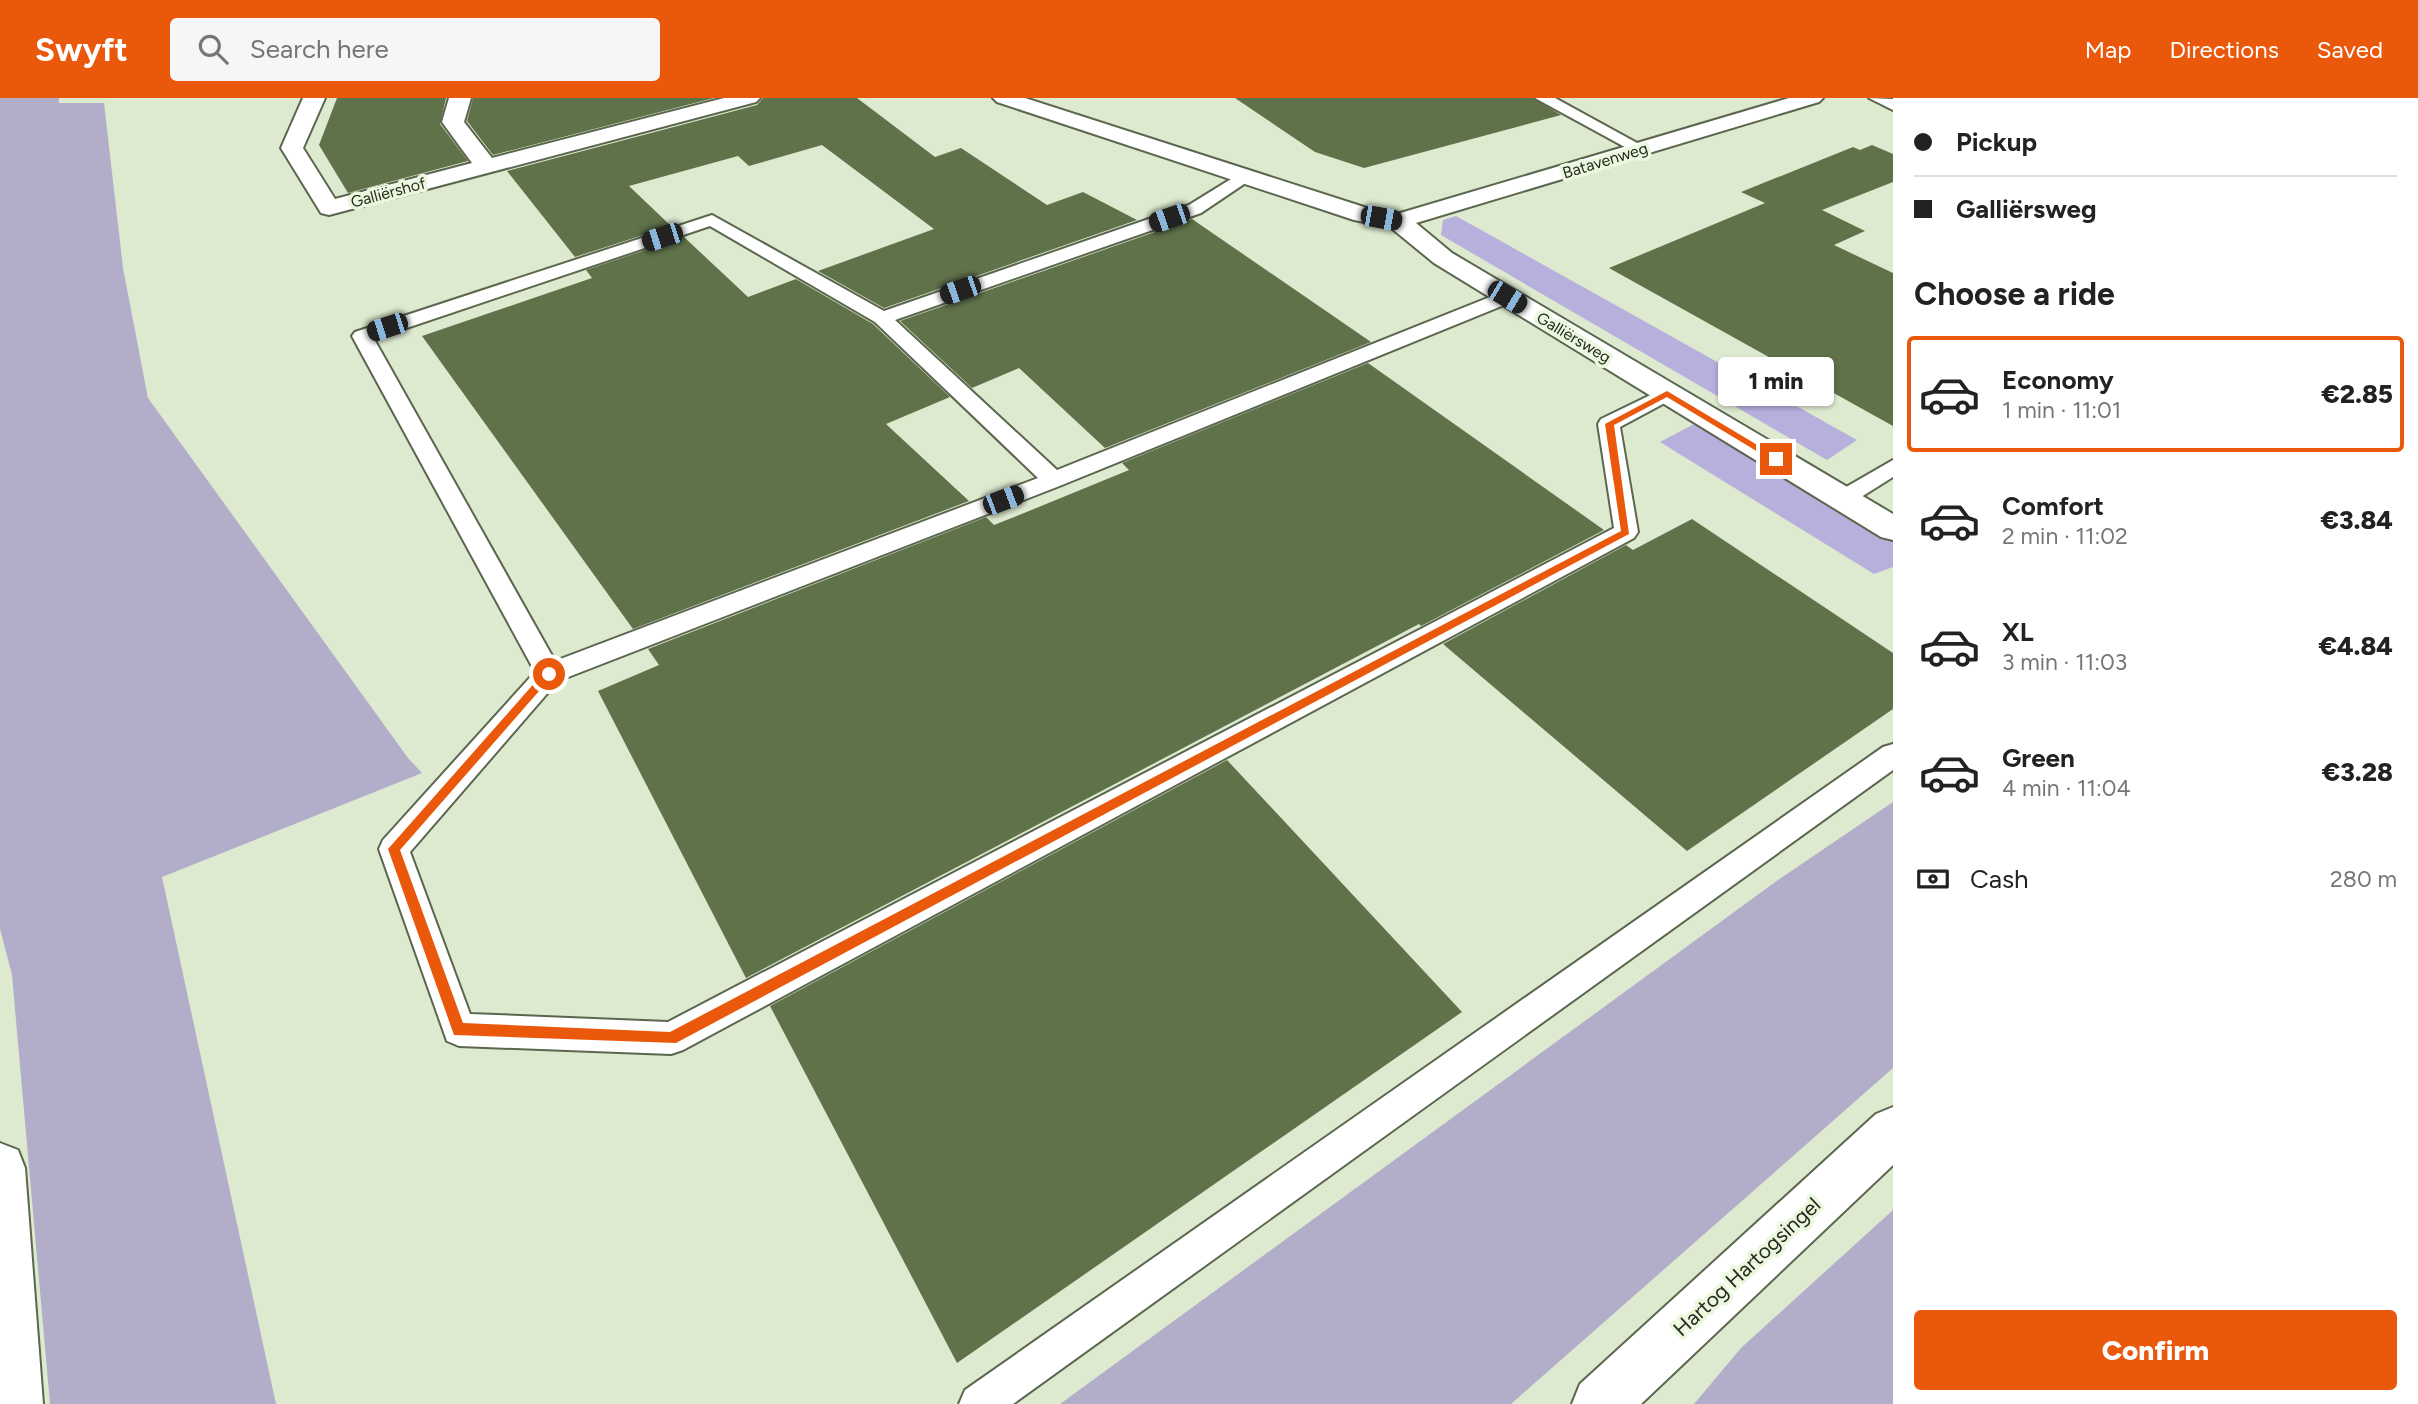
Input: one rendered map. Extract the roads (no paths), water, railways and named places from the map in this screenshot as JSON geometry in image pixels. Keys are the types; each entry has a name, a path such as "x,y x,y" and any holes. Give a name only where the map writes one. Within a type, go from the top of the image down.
{"street":[{"name":"Galliërshof","path":"314,98 292,148 329,208 749,98"},
{"path":"460,98 453,122 486,166"},
{"name":"Galliërsweg","path":"1004,98 1363,215 1398,221 1443,258 1893,529"},
{"name":"Batavenweg","path":"1398,221 1812,98"},
{"name":"Hartog Hartogsingel","path":"1600,1404 1893,1131"},
{"path":"0,1168 15,1404"}],"lane":[{"path":"1543,98 1640,149"},
{"path":"1877,98 1893,105"},
{"path":"882,318 1195,209 1244,176"},
{"path":"549,674 362,336 712,220 882,318 1054,481"},
{"path":"1507,297 1054,481 549,674 394,849 459,1030 671,1038 1626,532 1609,424 1667,393"},
{"path":"1842,499 1893,467"},
{"path":"979,1404 1893,755"}]}
